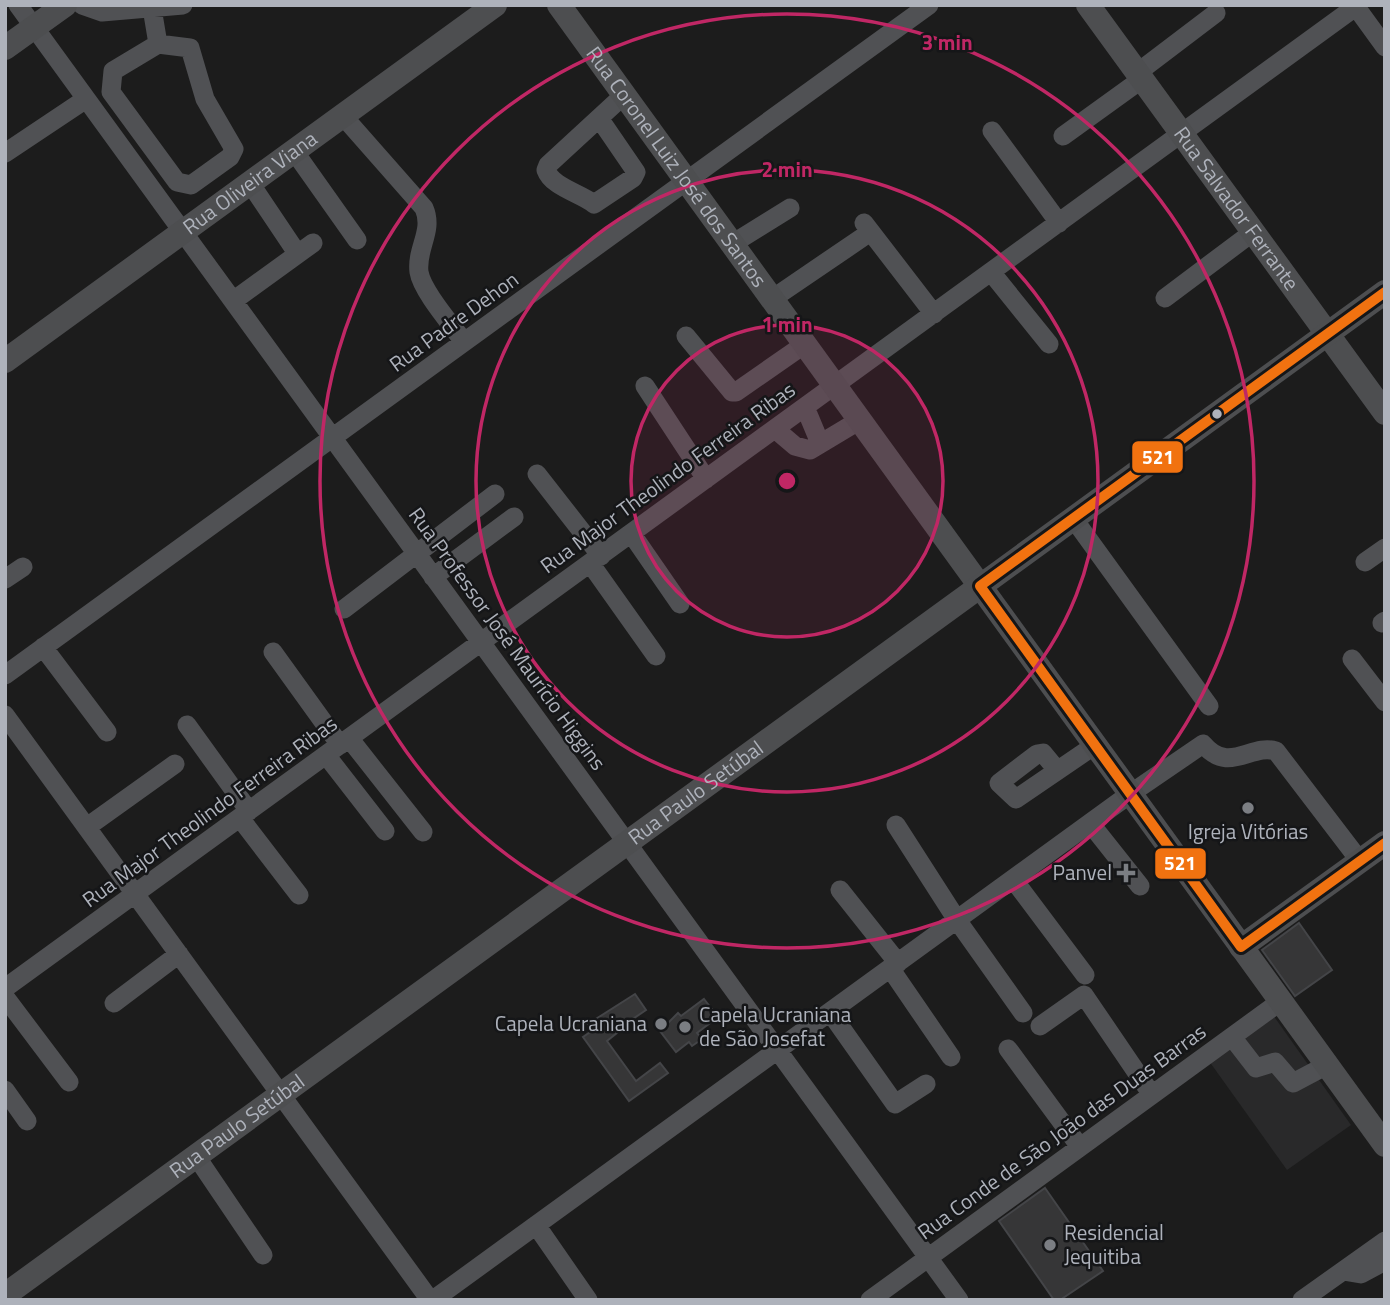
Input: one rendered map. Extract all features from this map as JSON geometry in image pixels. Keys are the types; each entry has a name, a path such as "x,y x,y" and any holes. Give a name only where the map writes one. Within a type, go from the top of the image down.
{"main road":[{"path":"5,48 65,5"},
{"name":"Rua Coronel Luiz José dos Santos","path":"559,5 1241,947 1382,1136"},
{"name":"Rua Salvador Ferrante","path":"1088,5 1385,413"},
{"name":"Rua Oliveira Viana","path":"5,361 343,116 484,9"},
{"name":"Rua Paulo Setúbal","path":"5,1295 1385,292"},
{"path":"1241,947 1385,843"}],"street":[{"name":"Rua Professor José Maurício Higgins","path":"18,5 959,1300"},
{"path":"82,5 102,12 183,5"},
{"name":"Rua Padre Dehon","path":"5,675 929,5"},
{"path":"1357,6 1385,47"},
{"name":"Rua Major Theolindo Ferreira Ribas","path":"5,988 1357,6"},
{"path":"152,8 158,44"},
{"path":"1063,136 1216,13"},
{"path":"158,44 190,48 205,99 234,149 230,157 191,185 177,182 111,92 113,71 158,44"},
{"path":"599,118 636,172 633,178 594,204 579,192 557,183 546,170 548,165 599,118 624,95"},
{"path":"5,153 86,99"},
{"path":"343,116 424,208 429,219 428,233 419,258 419,275 464,342"},
{"path":"992,131 1059,223"},
{"path":"294,151 357,240"},
{"path":"233,301 305,248 250,183"},
{"path":"732,244 790,208"},
{"path":"772,299 863,230 934,314"},
{"path":"1165,298 1253,232"},
{"path":"990,272 1049,344"},
{"path":"686,336 732,392 736,392 805,344"},
{"path":"645,386 706,479"},
{"path":"806,407 820,443"},
{"path":"775,429 802,449 810,450 860,420"},
{"path":"537,474 656,656"},
{"path":"344,609 495,494"},
{"path":"433,577 514,517"},
{"path":"1073,518 1209,706"},
{"path":"631,533 680,604"},
{"path":"1365,562 1385,548"},
{"path":"5,579 23,567"},
{"path":"43,647 107,732"},
{"path":"273,652 339,746 385,831"},
{"path":"1352,659 1385,702"},
{"path":"5,715 432,1300 1130,793 1203,744 1210,753 1230,758 1273,749 1360,860"},
{"path":"187,725 299,895"},
{"path":"1058,770 1095,745"},
{"path":"339,746 423,832"},
{"path":"87,827 175,764"},
{"path":"1090,822 1140,886"},
{"path":"896,825 957,920 1023,1013"},
{"path":"1013,879 1086,975"},
{"path":"840,890 894,965 951,1057"},
{"path":"118,1006 181,958"},
{"path":"1040,1026 1084,995 1152,1095"},
{"path":"5,997 69,1082"},
{"name":"Rua Conde de São João das Duas Barras","path":"870,1300 1281,1001"},
{"path":"830,1012 895,1104 926,1084"},
{"path":"1232,1037 1256,1068 1275,1062 1293,1083 1327,1065"},
{"path":"1008,1049 1080,1147"},
{"path":"5,1090 27,1121"},
{"path":"196,1156 263,1255"},
{"path":"536,1225 588,1300"},
{"path":"1302,1300 1385,1241"},
{"path":"1343,1271 1361,1274 1385,1261"}],"shaded area":[{"path":"1273,1015 1351,1125 1287,1170 1209,1061"}],"building":[{"path":"1299,923 1332,970 1295,996 1262,950"},
{"path":"635,994 646,1010 615,1031 617,1033 607,1041 636,1081 660,1063 668,1073 629,1101 583,1037 593,1030 588,1024"},
{"name":"Capela Ucraniana de São Josefat","path":"704,999 718,1017 697,1033 702,1039 692,1046 689,1042 676,1052 660,1031 678,1013 681,1016"},
{"name":"Residencial Jequitiba","path":"1045,1188 1103,1271 1060,1300 1054,1300 999,1221"}],"transit line":[{"name":"521","path":"1385,292 980,586 1241,947 1385,843"}],"place":[{"name":"Igreja Vitórias","path":"1248,808"},
{"name":"Panvel","path":"1126,873"},
{"name":"Capela Ucraniana","path":"661,1024"},
{"name":"Capela Ucraniana de São Josefat","path":"685,1027"},
{"name":"Residencial Jequitiba","path":"1050,1245"}]}
